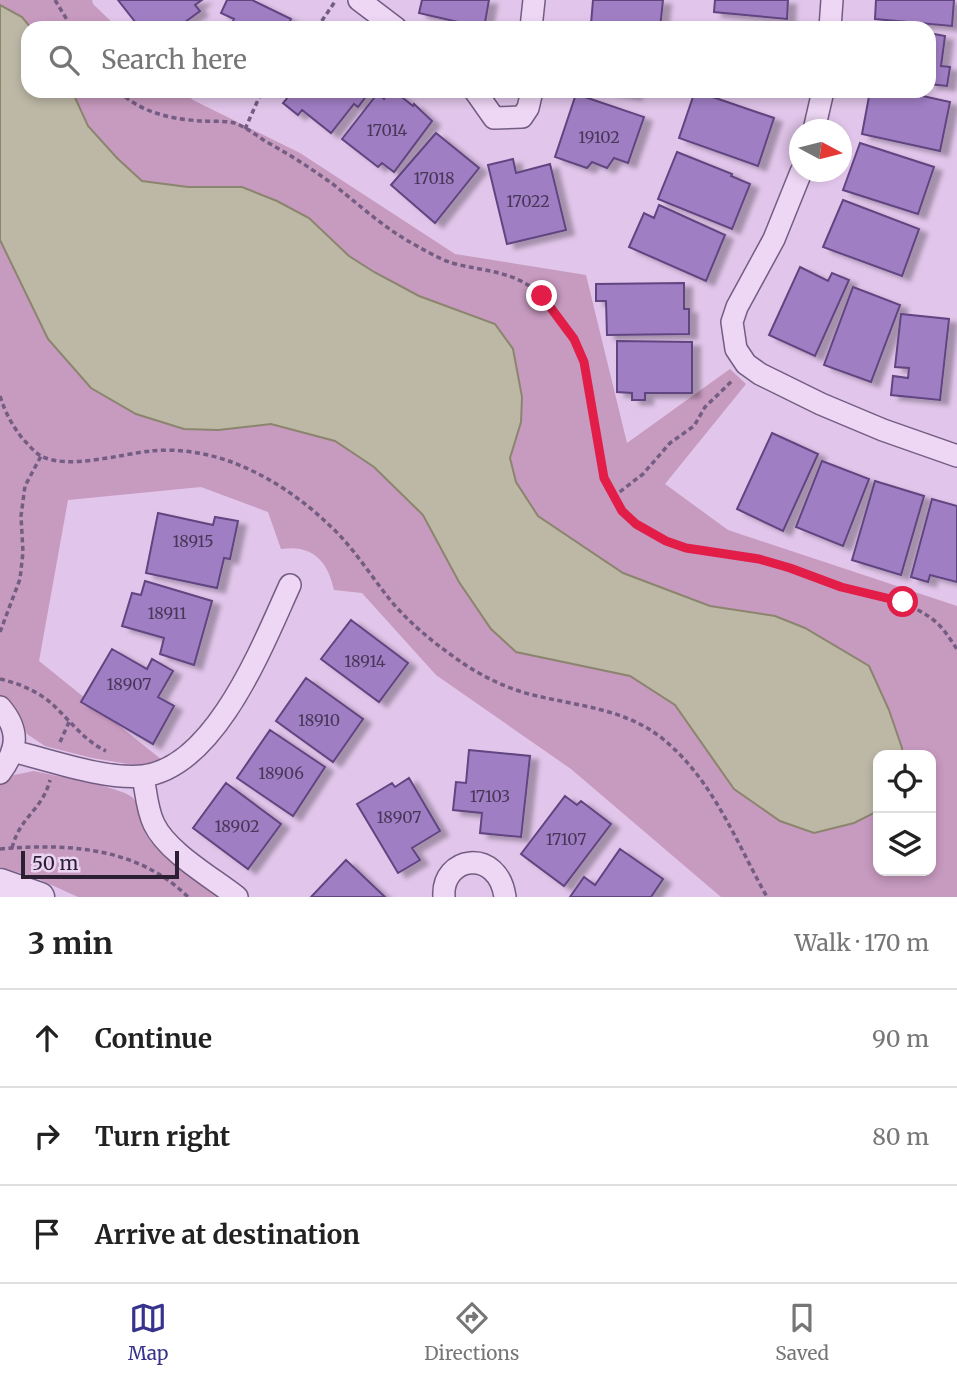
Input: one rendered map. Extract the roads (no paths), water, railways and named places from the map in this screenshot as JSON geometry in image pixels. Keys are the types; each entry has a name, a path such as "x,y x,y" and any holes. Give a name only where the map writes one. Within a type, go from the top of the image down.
{"street":[{"path":"359,0 387,21"},
{"path":"532,21 534,0"},
{"path":"830,21 832,0"},
{"path":"480,98 494,118 522,117 528,108 530,98"},
{"path":"817,119 821,98"},
{"path":"797,182 774,239 737,307 732,322 736,349 750,367 760,374 821,404 883,430 957,456"},
{"path":"12,751 118,776 143,776 166,770 187,757 204,740 247,677 289,585"},
{"path":"0,707 12,723 15,742 10,759 0,773"},
{"path":"143,776 148,806 161,836 237,897"},
{"path":"444,897 447,879 456,868 467,863 487,865 496,873 505,897"},
{"path":"0,883 40,897"}]}
